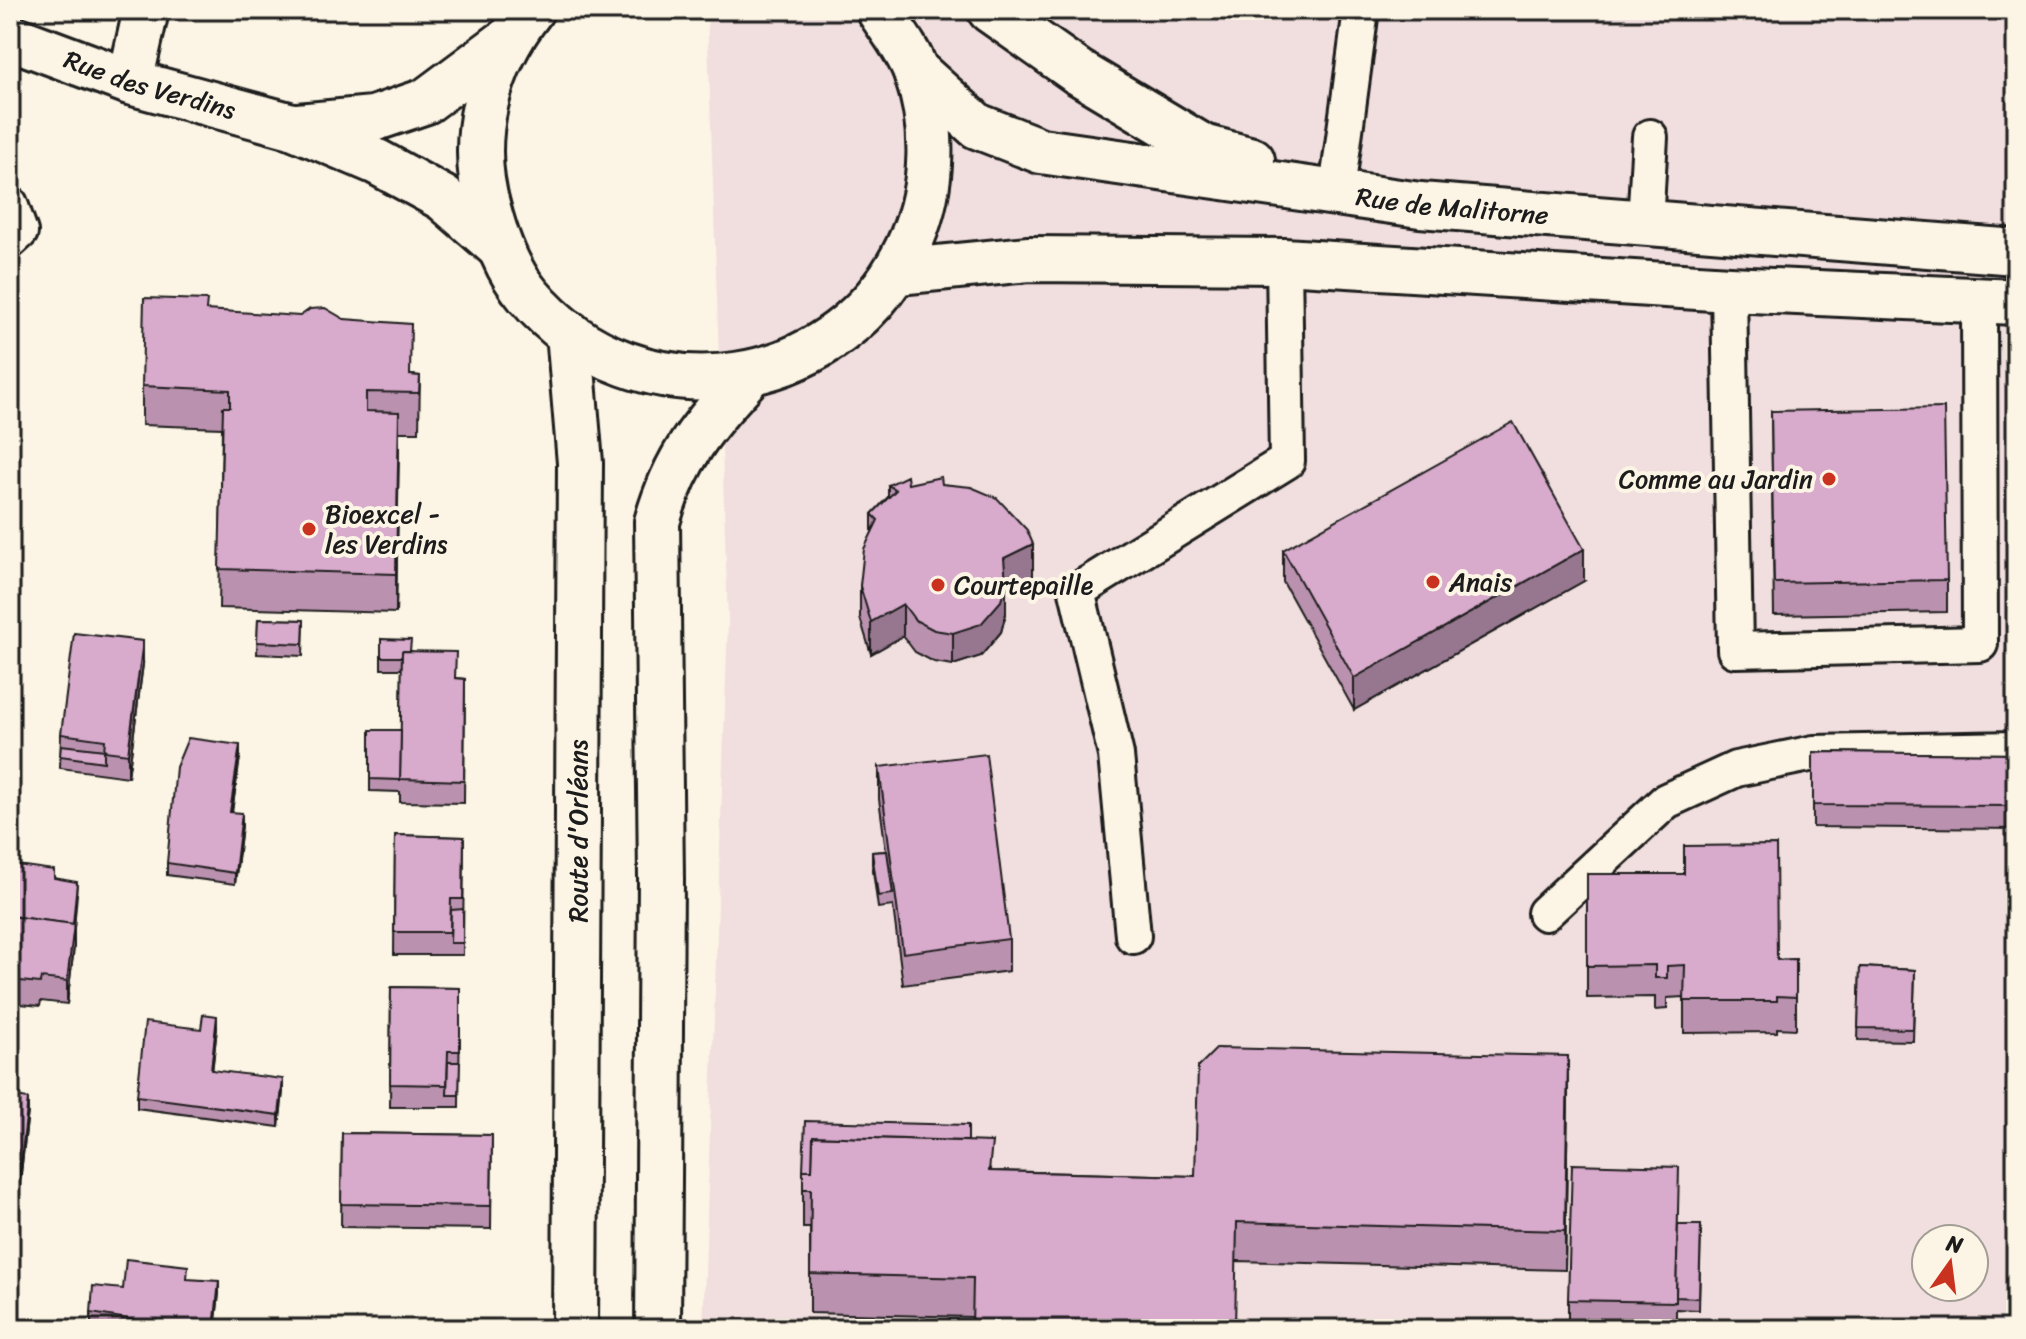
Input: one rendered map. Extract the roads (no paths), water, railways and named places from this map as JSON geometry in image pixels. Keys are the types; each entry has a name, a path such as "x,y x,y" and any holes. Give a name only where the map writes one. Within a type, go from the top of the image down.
{"main road":[{"path":"130,82 146,10"},
{"path":"520,25 483,106 479,177 498,246 528,295 569,333 624,364 687,378 750,374 808,354 858,319 898,272 924,208 931,139 916,71 879,10"},
{"path":"990,10 1078,72 1203,147 1420,205"},
{"name":"Rue des Verdins","path":"292,126 373,119 426,101 520,25"},
{"name":"Rue des Verdins","path":"10,37 130,82 292,126 377,162 443,198 498,246"},
{"name":"Rue de Malitorne","path":"916,71 977,126 1041,151 1420,205 2016,252"},
{"path":"898,272 1029,259 1284,261 1729,289 1997,301"},
{"name":"Route d'Orléans","path":"569,333 580,463 575,1329"},
{"path":"658,1329 661,879 657,522 668,486 697,433 750,374"}],"lane":[{"path":"1338,183 1361,10"},
{"path":"1645,224 1650,137"},
{"path":"10,204 20,232 10,241"},
{"path":"1133,936 1116,755 1077,591 1287,461 1284,261"},
{"path":"1729,289 1735,650 1980,644 1997,301"},
{"path":"1545,913 1666,801 1736,769 1814,753 2016,749"}],"place":[{"name":"Comme au Jardin","path":"1829,479"},
{"name":"Bioexcel - les Verdins","path":"309,529"},
{"name":"Anais","path":"1433,582"},
{"name":"Courtepaille","path":"938,585"}]}
